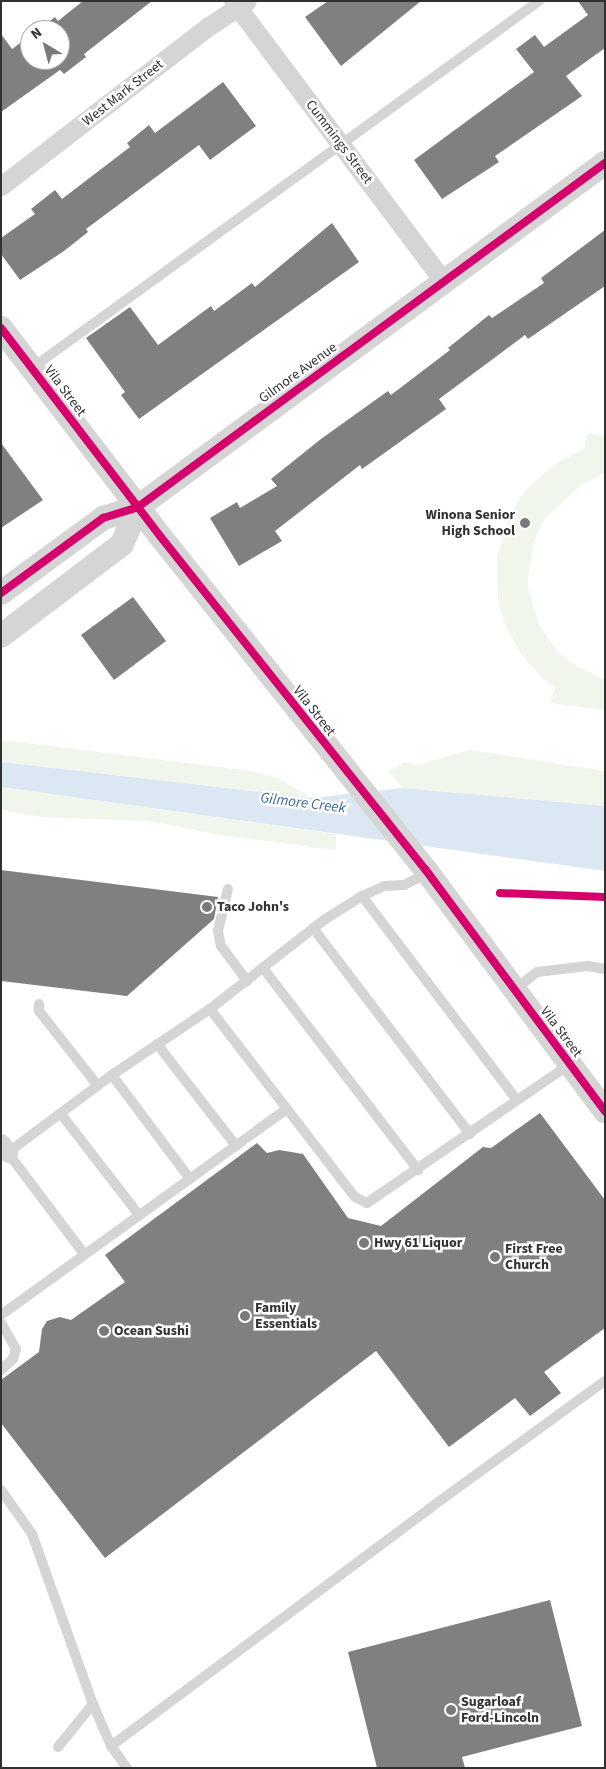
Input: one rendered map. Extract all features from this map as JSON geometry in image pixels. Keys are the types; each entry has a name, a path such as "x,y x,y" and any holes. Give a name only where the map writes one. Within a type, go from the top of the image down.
{"street":[{"name":"Cummings Street","path":"239,3 341,145 444,282"},
{"name":"West Mark Street","path":"1,186 239,3"},
{"name":"Gilmore Avenue","path":"1,593 103,518 138,507 605,163"},
{"name":"Vila Street","path":"1,328 138,507 332,754 427,871 605,1111"},
{"path":"1,636 122,544 138,507"}],"lane":[{"path":"32,368 539,1"},
{"path":"84,1254 4,1151 61,1114 112,1075 210,1009 313,928 362,896 384,886 404,885 427,871"},
{"path":"228,889 218,931 221,946 247,981"},
{"path":"362,896 518,1100"},
{"path":"313,928 470,1134"},
{"path":"514,990 537,972 588,966 605,969"},
{"path":"263,968 418,1170"},
{"path":"39,1004 39,1012 98,1086"},
{"path":"210,1009 361,1202 374,1200 570,1064"},
{"path":"157,1044 236,1146"},
{"path":"112,1075 190,1179"},
{"path":"1,1315 287,1109"},
{"path":"61,1114 139,1215"},
{"path":"1,1322 16,1349 13,1359 1,1370"},
{"path":"111,1746 437,1502 605,1381"},
{"path":"1,1490 32,1534 93,1704 111,1746 127,1768"},
{"path":"58,1747 93,1704"}],"shaded area":[{"path":"588,433 605,436 605,473 581,485 544,519 534,541 527,584 539,625 558,652 573,664 605,680 605,710 550,703 555,687 544,680 521,654 507,629 498,601 497,556 510,515 525,491 541,476 560,461 584,449"},
{"path":"1,740 252,771 277,778 312,798 1,762"},
{"path":"469,750 605,771 605,806 402,788 389,772 404,762 419,765"},
{"path":"1,787 336,834 336,850 220,835 149,821 41,817 13,812 1,809"}],"water":[{"name":"Gilmore Creek","path":"1,762 312,798 402,788 605,806 605,871 1,787"}],"building":[{"path":"83,1 152,1 84,54 86,57 70,69 70,20 59,20"},
{"path":"328,1 421,1 341,66 305,17"},
{"path":"578,1 605,1 605,48 566,76 582,96 495,156 499,162 442,199 414,160 534,72 516,49 535,35 544,47 588,15"},
{"path":"1,34 12,49 20,43 20,70 60,70 1,112"},
{"path":"60,70 69,70 64,74"},
{"path":"223,82 256,126 210,160 199,145 86,229 88,232 64,251 20,280 1,254 1,238 35,214 31,209 55,190 62,199 130,147 127,143 149,125 155,133"},
{"path":"332,223 359,262 139,419 121,395 125,392 86,338 130,307 158,345 211,306 214,311 252,283 255,287"},
{"path":"605,230 605,286 528,339 525,335 439,399 446,409 362,469 360,465 275,531 282,541 239,566 210,518 237,502 240,508 277,486 271,479 321,439 388,391 391,395 450,350 448,348 489,315 492,318 544,283 541,278"},
{"path":"1,443 43,500 1,528"},
{"path":"133,597 166,641 114,680 81,635"},
{"path":"1,870 218,897 214,919 127,996 1,981"},
{"path":"540,1113 605,1200 605,1328 544,1372 561,1393 530,1416 515,1398 449,1447 376,1351 105,1558 1,1423 1,1380 39,1352 42,1329 47,1321 60,1317 71,1320 125,1282 105,1255 257,1143 267,1153 279,1150 303,1154 348,1218 381,1226 483,1147 491,1148"},
{"path":"550,1600 582,1726 462,1757 465,1768 377,1768 348,1652"}],"cycle path":[{"path":"1,593 103,518 138,507 605,163"},
{"path":"1,328 160,536 425,869 605,1111"},
{"path":"500,893 605,897"}],"place":[{"name":"Winona Senior High School","path":"525,523"},
{"name":"Taco John's","path":"207,907"},
{"name":"Hwy 61 Liquor","path":"364,1243"},
{"name":"First Free Church","path":"495,1257"},
{"name":"Family Essentials","path":"245,1316"},
{"name":"Ocean Sushi","path":"104,1331"},
{"name":"Sugarloaf Ford-Lincoln","path":"451,1710"}]}
